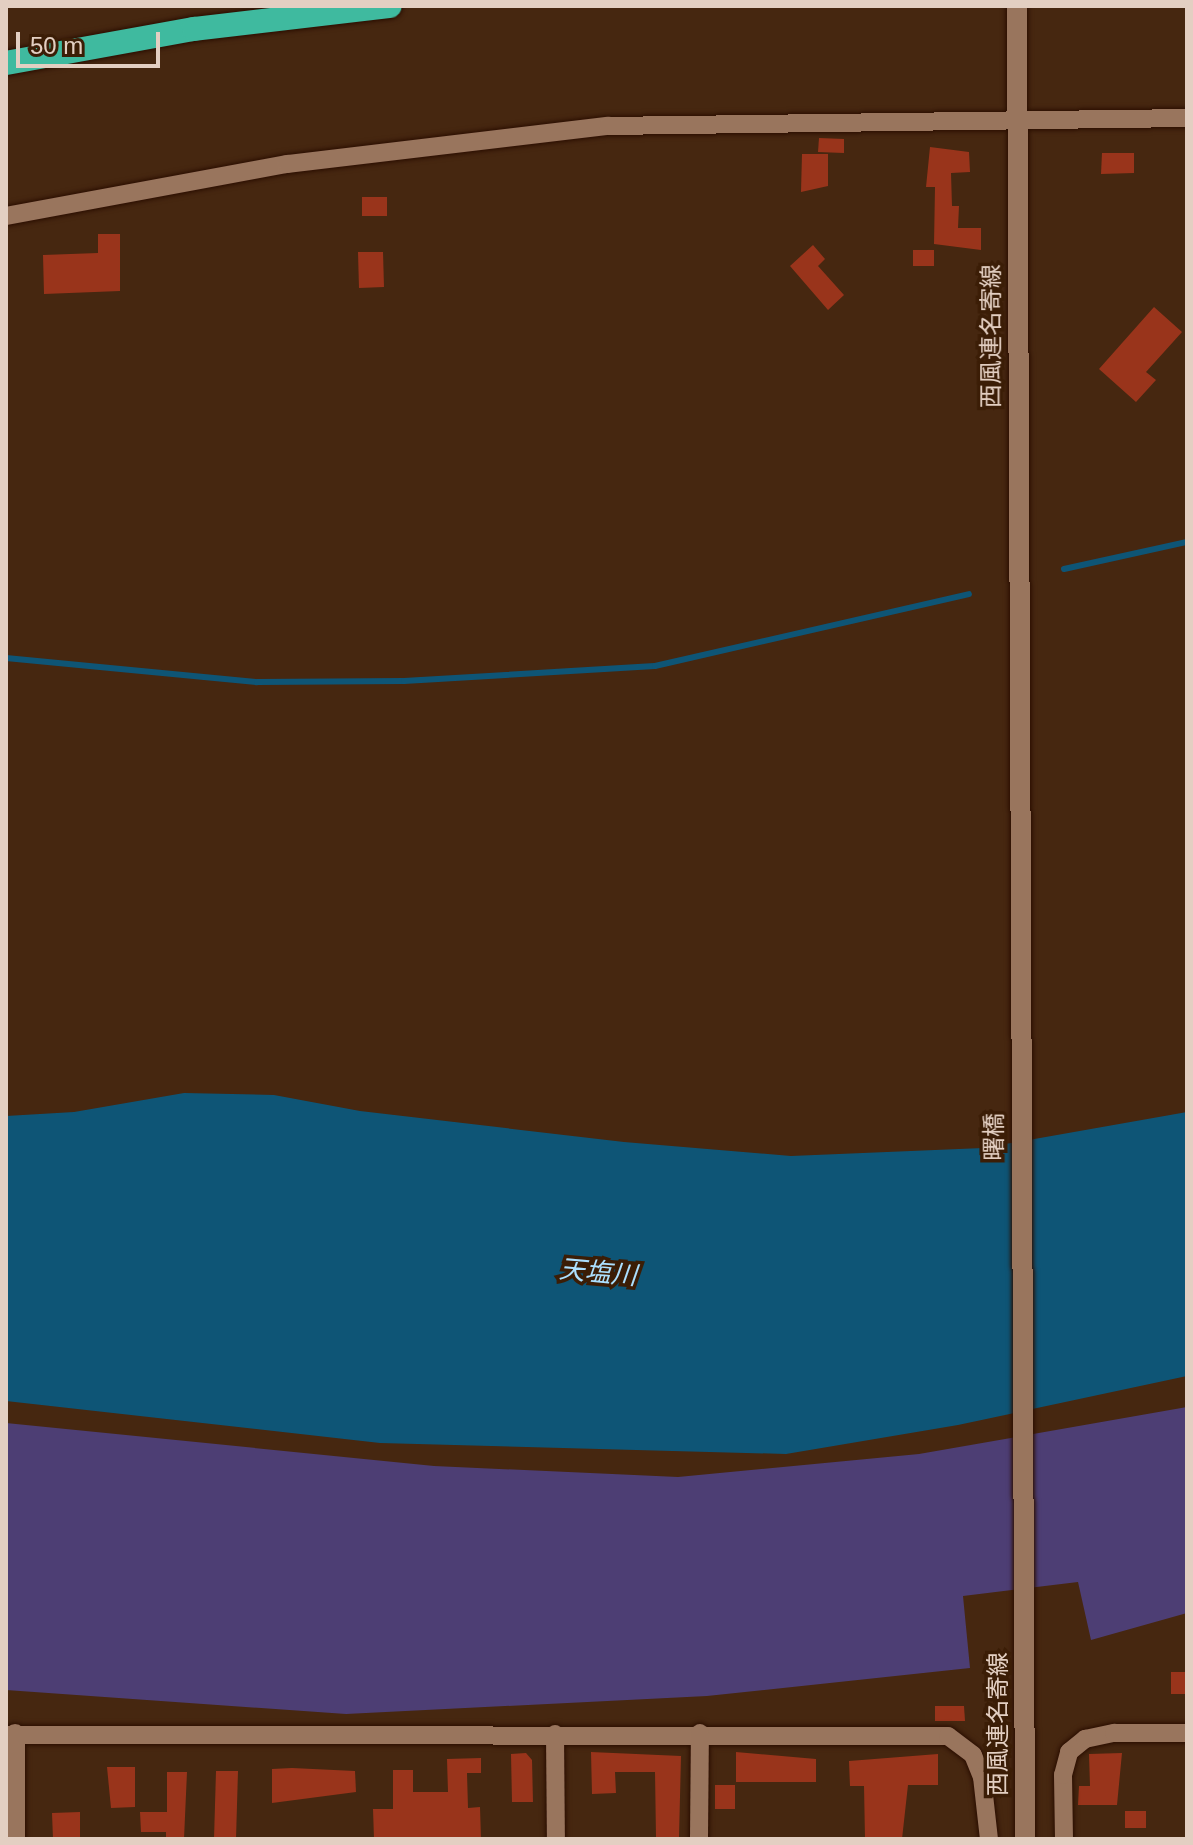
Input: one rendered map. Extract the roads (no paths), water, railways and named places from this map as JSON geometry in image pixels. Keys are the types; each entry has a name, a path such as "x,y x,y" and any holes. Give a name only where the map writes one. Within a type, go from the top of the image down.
{"highway":[{"path":"6,63 194,29 390,6"}],"main road":[{"name":"西風連名寄線","path":"1017,6 1019,665"},
{"name":"曙橋","path":"1019,665 1024,1609"},
{"name":"西風連名寄線","path":"1024,1609 1025,1839"},
{"path":"10,1734 15,1839"}],"street":[{"path":"6,216 287,164 510,135 788,120 1187,118"},
{"path":"699,1839 700,1733"},
{"path":"10,1734 700,1733 948,1736 973,1755 982,1777 989,1839"},
{"path":"1064,1839 1063,1775 1069,1752 1085,1739 1114,1733 1187,1733"},
{"path":"555,1734 556,1839"}],"water":[{"name":"天塩川","path":"184,1093 274,1095 360,1111 624,1142 791,1156 983,1148 1187,1112 1187,1376 958,1425 786,1454 380,1443 6,1401 6,1116 74,1112"}],"waterway":[{"path":"1064,569 1187,542"},
{"path":"6,658 257,682 404,681 655,666 969,594"}]}
